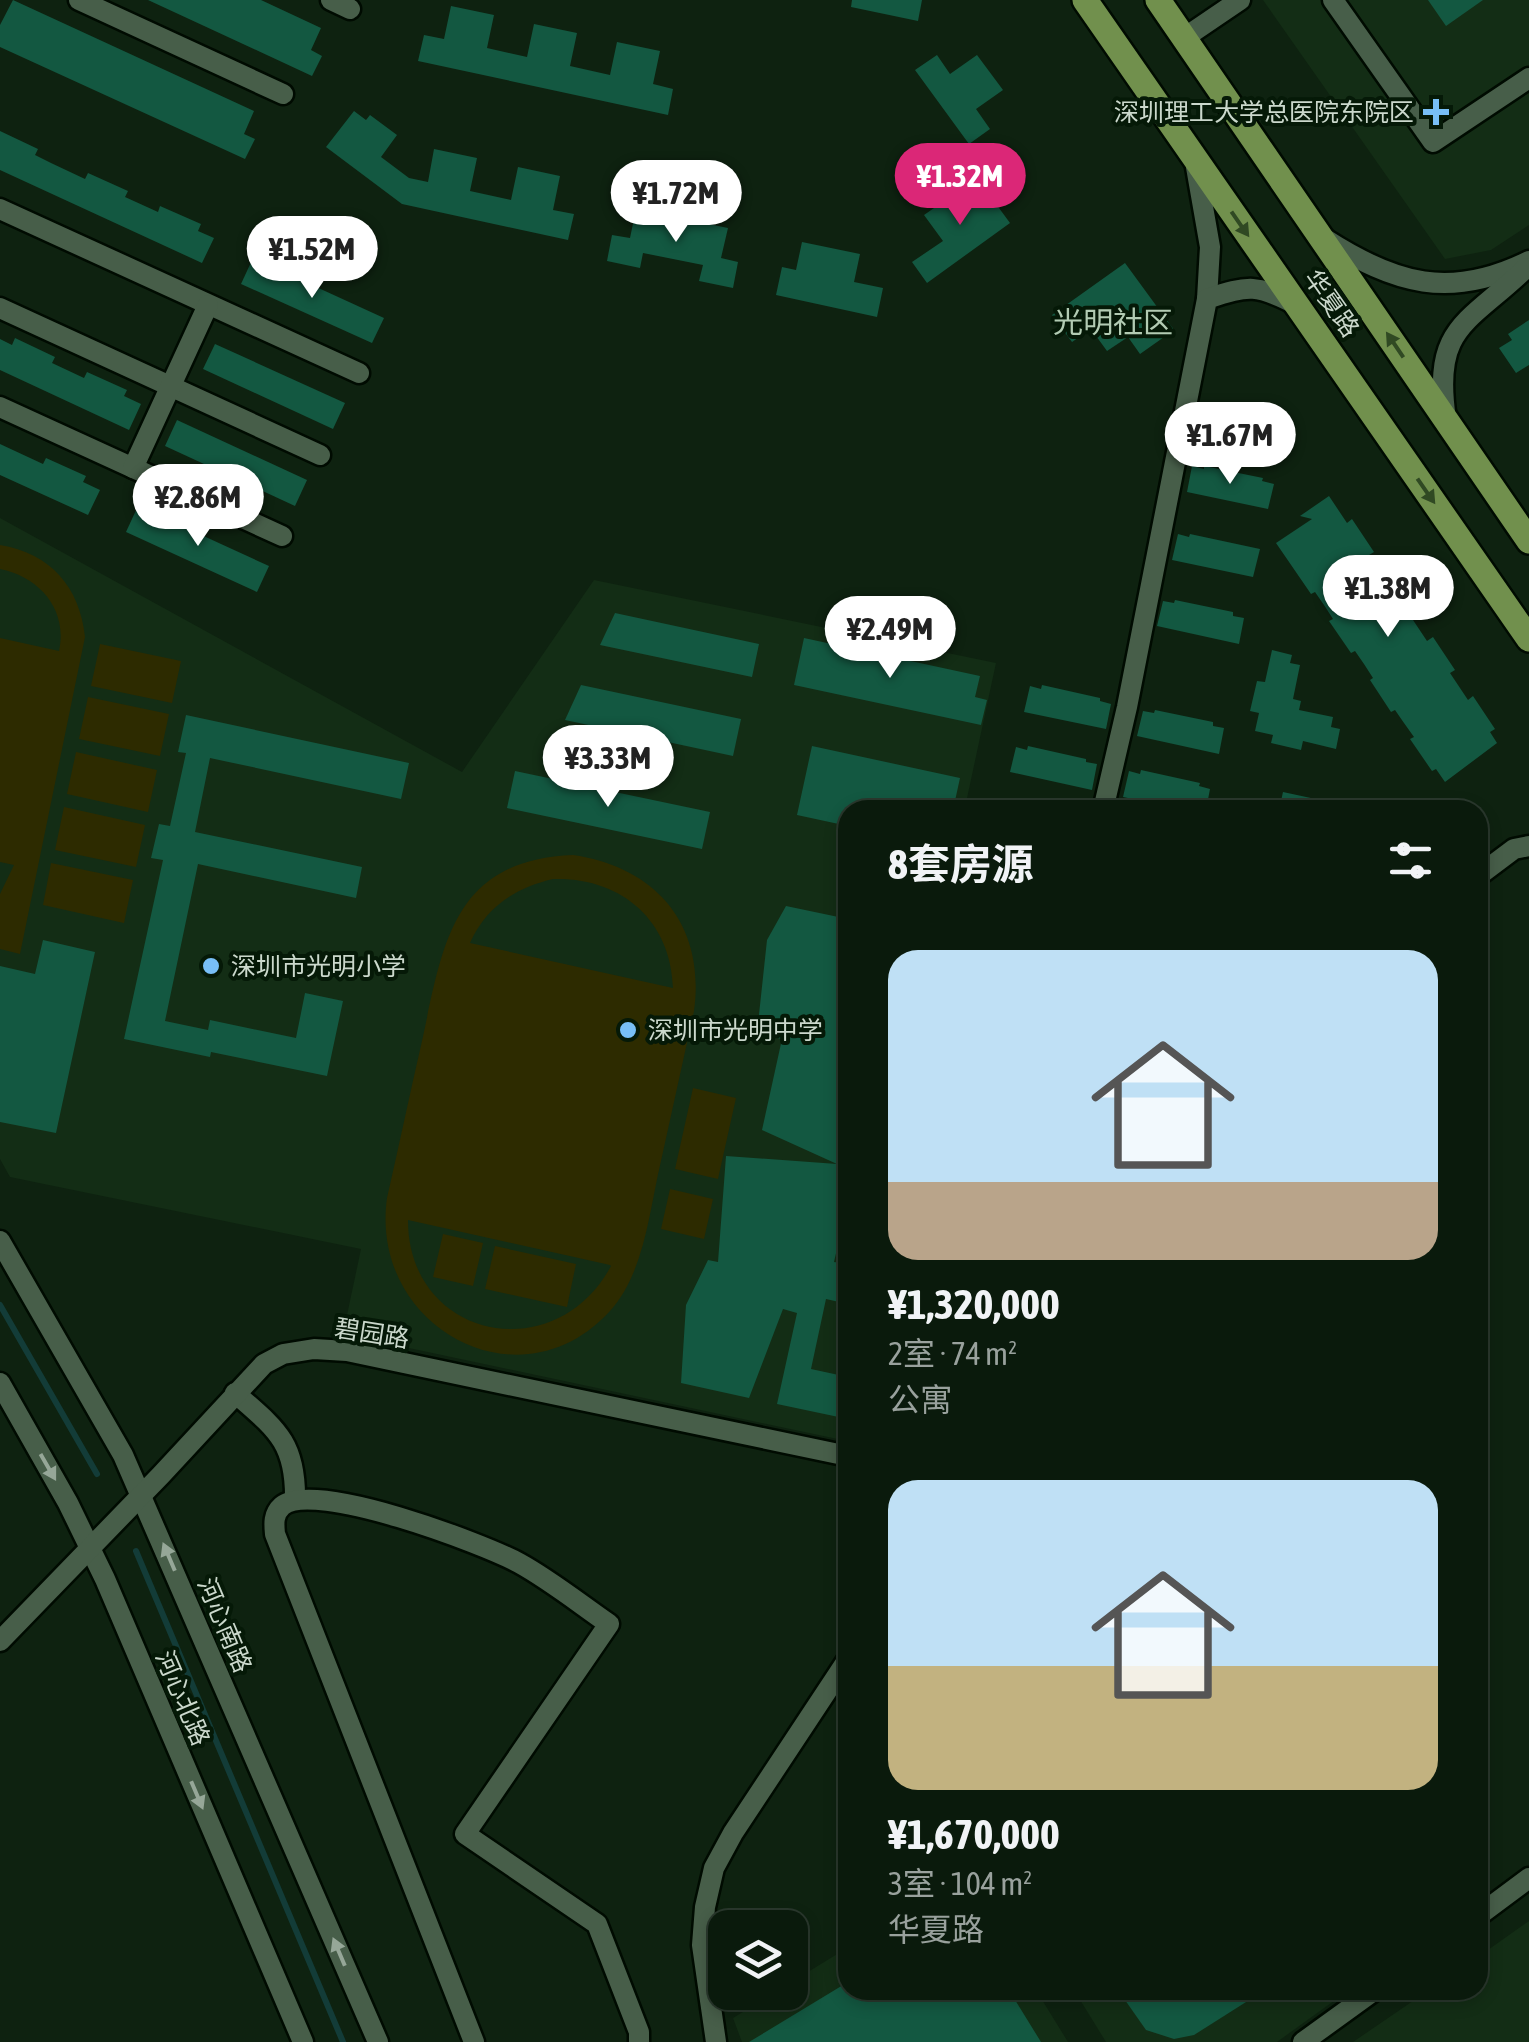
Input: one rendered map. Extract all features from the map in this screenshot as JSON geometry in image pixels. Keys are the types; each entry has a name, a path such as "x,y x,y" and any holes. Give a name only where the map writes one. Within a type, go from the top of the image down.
{"main road":[{"name":"华夏路","path":"1085,0 1529,639"},
{"name":"华夏路","path":"1158,0 1529,542"}],"street":[{"path":"79,0 283,94"},
{"path":"1184,38 1240,0"},
{"path":"1333,0 1433,142 1529,78"},
{"path":"1106,800 1206,298 1210,247 1194,157"},
{"path":"0,209 359,373"},
{"path":"1319,235 1364,264 1411,281 1466,280 1529,262"},
{"path":"1446,421 1442,378 1450,339 1460,324 1529,262"},
{"path":"1206,298 1238,288 1266,289 1297,305"},
{"path":"133,468 208,304"},
{"path":"0,308 320,455"},
{"path":"0,407 282,536"},
{"path":"1488,868 1514,849 1529,846"},
{"name":"河心南路","path":"0,1241 124,1455 378,2042"},
{"name":"碧园路","path":"0,1640 264,1364 282,1354 314,1349 347,1351 838,1454"},
{"name":"河心北路","path":"0,1382 90,1548 303,2042"},
{"path":"236,1393 284,1439 296,1472 295,1500"},
{"path":"474,2042 275,1534 274,1520 282,1506 295,1500 368,1509 472,1541 521,1564 609,1624 465,1834 597,1924 640,2032 639,2042"},
{"path":"716,2042 702,1945 704,1908 714,1868 838,1674"},
{"path":"1488,1909 1529,1878"},
{"path":"1303,2042 1361,2000"}],"shaded area":[{"name":"深圳理工大学总医院东院区","path":"1263,0 1529,0 1529,225 1491,250 1445,259"},
{"path":"0,518 462,772 594,580 996,663 967,800 838,800 838,1439 343,1334 361,1249 10,1177 0,1159"},
{"path":"0,545 34,556 59,575 77,603 85,637 20,954 0,949 0,894 14,865 0,862 0,638 59,651 61,636 55,609 39,588 0,569"},
{"path":"100,644 181,661 172,703 91,686"},
{"path":"88,697 169,714 160,756 79,739"},
{"path":"76,752 157,770 148,812 67,794"},
{"path":"64,807 145,825 136,867 55,850"},
{"path":"573,855 629,872 651,887 683,927 692,952 696,980 694,1011 644,1240 622,1295 610,1311 574,1340 535,1353 495,1353 458,1340 426,1317 402,1284 388,1244 387,1198 447,941 460,914 478,891 501,873 533,860","holes":["553,879 600,886 638,907 663,942 673,988 470,943 484,919 503,901","408,1220 610,1265 611,1266 586,1299 556,1319 522,1329 488,1327 457,1314 432,1292 414,1260"]},
{"path":"51,863 133,880 124,923 43,905"},
{"path":"693,1088 736,1098 718,1179 675,1169"},
{"path":"670,1189 713,1199 704,1239 661,1229"},
{"path":"443,1234 483,1243 473,1286 433,1277"},
{"path":"495,1246 576,1264 567,1307 485,1289"},
{"path":"1529,1921 1529,2042 1353,2042 1414,2000 1488,2000 1488,1950"},
{"path":"838,1954 838,2000 1042,2000 1068,2042 742,2042 733,2018 746,2010 808,2010 808,1972"},
{"path":"1080,2000 1335,2000 1277,2042 1106,2042"}],"building":[{"path":"13,0 254,111 244,134 255,139 245,159 0,47 0,25"},
{"path":"148,0 261,0 321,28 311,50 322,56 312,76"},
{"path":"852,0 922,0 918,21 851,7"},
{"path":"1428,0 1483,0 1446,26"},
{"path":"451,6 494,15 487,48 527,57 534,24 577,33 570,66 610,75 617,42 660,51 653,84 673,89 668,115 418,61 424,35 444,39"},
{"path":"937,55 950,74 977,55 1003,90 976,109 990,129 969,144 915,70"},
{"path":"354,111 366,120 370,115 397,135 381,157 409,178 428,182 434,149 477,158 470,191 511,200 518,167 560,176 553,210 574,214 568,240 402,204 326,147"},
{"path":"0,131 38,149 35,155 85,179 88,173 128,191 125,197 158,212 160,206 201,224 198,231 214,238 202,263 0,170"},
{"path":"977,178 1010,223 927,283 912,262 943,241 924,215"},
{"path":"636,209 728,228 721,258 738,262 733,288 699,281 703,265 643,253 640,268 607,261 612,235 630,238"},
{"path":"802,242 860,254 854,282 883,288 877,317 776,295 782,267 796,270"},
{"path":"253,258 384,318 372,343 241,284"},
{"path":"1125,263 1174,330 1140,354 1128,337 1107,351 1091,329 1072,342 1052,315"},
{"path":"1529,320 1529,365 1516,373 1499,348 1512,340 1508,334"},
{"path":"15,338 55,357 52,363 84,378 87,372 127,390 124,396 141,404 129,430 0,370 0,339 12,345"},
{"path":"215,344 345,403 333,429 203,369"},
{"path":"177,420 307,480 295,506 165,446"},
{"path":"0,444 43,464 46,458 86,476 83,482 100,490 88,515 0,475"},
{"path":"1192,466 1263,478 1262,481 1274,484 1268,509 1187,492"},
{"path":"1329,496 1347,523 1352,519 1374,552 1369,555 1387,582 1392,578 1415,611 1409,614 1427,641 1433,637 1455,670 1450,673 1468,700 1473,696 1495,729 1490,732 1497,743 1445,782 1436,769 1432,771 1410,739 1414,737 1370,680 1373,678 1364,664 1355,651 1351,653 1329,621 1333,619 1324,605 1315,592 1311,594 1276,543 1312,519 1300,516"},
{"path":"138,506 269,566 257,592 126,532"},
{"path":"1178,534 1260,549 1253,577 1172,560"},
{"path":"1163,601 1233,612 1233,616 1244,618 1239,644 1157,626"},
{"path":"615,613 759,644 752,677 600,645"},
{"path":"804,638 980,676 975,697 987,700 981,725 794,685"},
{"path":"1272,650 1292,655 1290,663 1300,665 1293,699 1301,701 1299,710 1333,717 1331,727 1340,729 1336,749 1303,741 1301,750 1271,743 1273,735 1255,731 1259,713 1250,711 1257,681 1265,682"},
{"path":"581,685 741,719 733,756 565,720"},
{"path":"1042,685 1111,704 1106,729 1024,712 1030,686 1041,689"},
{"path":"1143,711 1213,722 1213,726 1224,728 1219,754 1137,736"},
{"path":"186,715 409,763 401,799 210,758 195,832 362,867 356,898 198,864 165,1021 208,1030 210,1020 296,1038 305,993 343,1001 327,1076 124,1039 163,860 151,858 159,824 170,826 186,753 178,752"},
{"path":"812,746 960,778 955,800 838,800 838,824 797,815"},
{"path":"1028,746 1097,764 1092,790 1010,772 1016,747 1027,750"},
{"path":"1141,770 1200,783 1199,786 1210,789 1208,800 1123,797 1129,771 1140,774"},
{"path":"515,771 710,812 702,849 507,808"},
{"path":"1283,792 1320,800 1281,800"},
{"path":"786,906 838,917 838,1245 834,1262 838,1263 838,1302 826,1299 811,1369 838,1375 838,1417 777,1404 797,1313 783,1309 749,1398 681,1383 686,1305 708,1260 718,1262 726,1156 837,1164 762,1130 782,1039 757,1033 767,940"},
{"path":"43,940 95,952 56,1133 0,1122 0,966 35,974"},
{"path":"838,1988 838,2000 1015,2000 1041,2042 749,2042 808,2010 808,2006"},
{"path":"1125,2000 1249,2000 1194,2035 1174,2039 1146,2030"}],"waterway":[{"path":"0,1305 97,1474"},
{"path":"136,1551 343,2042"}],"place":[{"name":"深圳理工大学总医院东院区","path":"1436,112"},
{"name":"深圳市光明小学","path":"211,966"},
{"name":"深圳市光明中学","path":"628,1030"}],"district":[{"name":"光明社区","path":"1113,322"}]}
